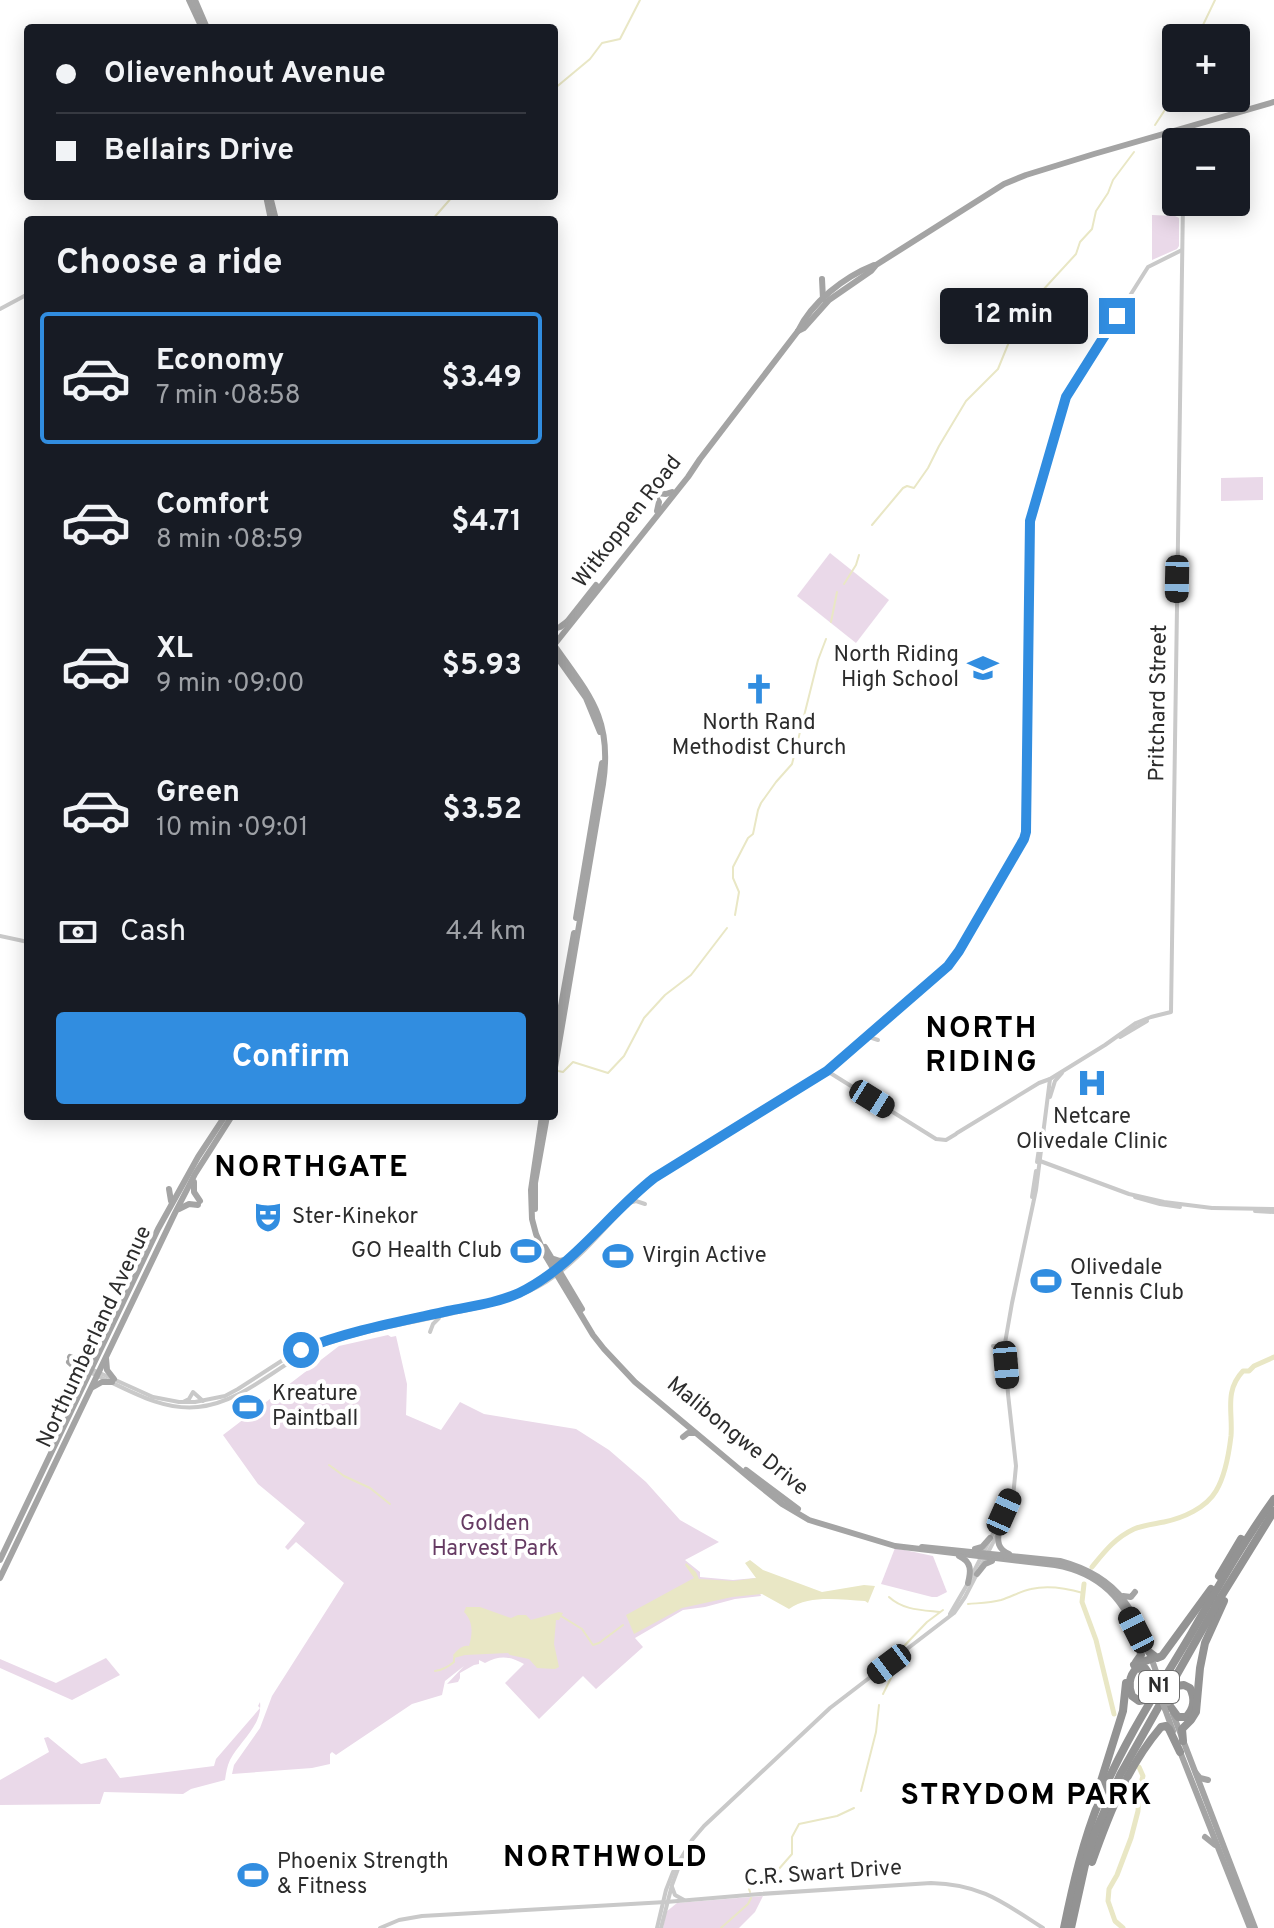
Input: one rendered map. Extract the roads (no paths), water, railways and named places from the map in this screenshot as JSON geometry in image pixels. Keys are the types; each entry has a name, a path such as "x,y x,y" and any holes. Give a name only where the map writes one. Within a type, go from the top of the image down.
{"highway":[{"path":"1156,1681 1142,1667 1136,1669 1130,1680 1132,1696 1139,1701 1148,1698 1251,1524 1274,1492"},
{"name":"N1","path":"1064,1928 1072,1887 1100,1800 1119,1757 1212,1597 1274,1499"},
{"name":"N1","path":"1071,1928 1094,1835 1120,1775 1274,1511"},
{"path":"1183,1741 1182,1729 1196,1710 1205,1643 1239,1568"},
{"path":"1132,1665 1149,1657 1162,1656 1213,1587"},
{"path":"1072,1887 1086,1830 1123,1711 1126,1678 1141,1655 1139,1640"},
{"path":"1076,1907 1114,1800 1130,1765 1173,1689 1181,1684 1190,1688 1193,1701 1188,1715 1178,1717 1168,1706"},
{"path":"1174,1724 1193,1717"},
{"path":"1114,1800 1161,1727 1169,1729 1180,1752"}],"main road":[{"path":"189,0 202,24"},
{"path":"195,0 203,24"},
{"name":"Witkoppen Road","path":"1184,128 1274,102"},
{"path":"1252,108 1262,114"},
{"name":"Witkoppen Road","path":"558,637 569,619 664,509 806,317 835,289 1004,184 1162,135"},
{"name":"Witkoppen Road","path":"798,331 829,300 876,265"},
{"path":"823,299 822,279 835,289"},
{"name":"Witkoppen Road","path":"558,639 700,459"},
{"path":"657,511 659,502 656,493 672,492"},
{"path":"558,628 569,619"},
{"path":"566,661 561,645 567,628"},
{"path":"558,650 597,708 607,752 558,1050"},
{"path":"558,658 597,721 603,761 558,1022"},
{"path":"558,665 571,676"},
{"name":"Northumberland Avenue","path":"0,1578 89,1393 99,1352 183,1182 222,1120"},
{"name":"Northumberland Avenue","path":"0,1560 82,1387 107,1354 195,1174 229,1120"},
{"name":"Malibongwe Drive","path":"543,1120 530,1199 534,1227 545,1255 611,1352 686,1421 801,1512 825,1523 886,1542 1064,1567 1088,1576 1124,1607 1149,1657"},
{"name":"Malibongwe Drive","path":"544,1120 535,1191 538,1226 545,1246 593,1335 635,1382 781,1503 809,1520 886,1545 958,1552"},
{"path":"175,1213 186,1205 199,1203 194,1192 195,1174"},
{"path":"171,1205 169,1187 183,1182"},
{"path":"545,1246 556,1260 569,1259"},
{"path":"545,1255 549,1266 548,1278 558,1282 560,1274"},
{"path":"82,1387 81,1373 69,1359 83,1361 99,1352"},
{"path":"89,1393 99,1383 113,1380 106,1367 107,1354"},
{"path":"684,1423 683,1436 689,1432 697,1434"},
{"path":"999,1531 999,1547 1011,1555"},
{"path":"958,1552 979,1549 990,1538"},
{"path":"958,1552 971,1571 967,1586"},
{"name":"Malibongwe Drive","path":"984,1556 1011,1555 1073,1564 1094,1574 1117,1591 1132,1611 1168,1706 1180,1752 1252,1928"},
{"path":"977,1574 989,1561 1027,1562"},
{"path":"1117,1591 1128,1597 1135,1592"},
{"name":"Malibongwe Drive","path":"1174,1724 1252,1928"},
{"path":"1194,1770 1200,1778 1208,1780"},
{"path":"1209,1825 1207,1834 1202,1836 1218,1847"}],"street":[{"name":"Pritchard Street","path":"1066,1069 1146,1021 1171,1012 1183,216"},
{"path":"838,1078 836,1070 842,1059 953,960 1024,839 1030,522 1066,397 1148,267 1182,250"},
{"path":"0,309 24,296"},
{"path":"1021,726 1027,719"},
{"path":"0,936 24,941"},
{"path":"560,1274 569,1259 633,1195 827,1071 882,1024"},
{"path":"869,1037 878,1040"},
{"path":"827,1071 939,1140 946,1140 1066,1069"},
{"path":"1047,1103 1055,1081 1066,1069"},
{"path":"1039,1174 1050,1079"},
{"path":"1042,1082 1049,1093"},
{"path":"1032,1208 1045,1122"},
{"path":"1042,1146 1044,1159 1051,1165"},
{"path":"1039,1161 1164,1205 1274,1211"},
{"path":"1005,1365 1010,1360 1016,1360 1005,1343 1039,1174 1041,1166 1051,1165"},
{"path":"94,1372 153,1397 182,1402 205,1401 225,1396 286,1358 338,1336 515,1295 560,1274 663,1173"},
{"path":"1129,1194 1212,1208"},
{"path":"628,1204 636,1201 645,1204"},
{"path":"1164,1205 1171,1211 1179,1207"},
{"path":"941,1624 957,1605 999,1531 1014,1490 1016,1466 1005,1343 1010,1301 1024,1247"},
{"path":"113,1380 169,1406 212,1405 241,1393 289,1362 323,1345 507,1301 526,1294 548,1278"},
{"path":"430,1332 441,1316"},
{"path":"338,1336 343,1327 353,1332"},
{"path":"993,1346 1005,1343"},
{"path":"998,1351 1005,1365"},
{"path":"182,1402 189,1399 193,1392 205,1401"},
{"path":"659,1928 666,1890 673,1872 697,1834 711,1819 826,1711 958,1609 1014,1490"},
{"path":"957,1605 956,1592 967,1586"},
{"path":"664,1902 683,1856"},
{"name":"C.R. Swart Drive","path":"380,1928 399,1920 422,1916 931,1883 955,1884 982,1892 1043,1928"},
{"path":"672,1885 676,1897 686,1901"},
{"path":"810,1886 803,1891 810,1896"},
{"path":"652,1902 666,1890"},
{"path":"661,1917 668,1905 678,1901"},
{"path":"638,1903 655,1906 661,1917"}],"waterway":[{"path":"558,86 590,59 602,43 620,39 640,0"},
{"path":"1203,24 1215,0"},
{"path":"1155,125 1164,112"},
{"path":"872,525 903,488 914,488 966,401 998,369 1020,315 1076,254 1080,242 1092,229 1096,211 1113,180 1134,152"},
{"path":"436,216 450,200"},
{"path":"844,584 859,555"},
{"path":"831,622 837,592"},
{"path":"735,915 739,892 733,878 733,867 753,834 761,803 792,764 826,639"},
{"path":"558,1071 563,1072 573,1062 608,1073 624,1056 644,1018 665,995 691,975 727,928"},
{"path":"1092,1567 1111,1545 1127,1533 1141,1526 1186,1515 1212,1497 1228,1457 1233,1386 1243,1371 1249,1371 1274,1357"},
{"path":"329,1465 370,1488 390,1504"},
{"path":"1084,1584 1082,1602 1096,1640 1114,1714"},
{"path":"968,1604 997,1601 1037,1588 1083,1593"},
{"path":"889,1597 906,1607 940,1612"},
{"path":"905,1645 943,1610"},
{"path":"561,1616 582,1629 593,1645 623,1625"},
{"path":"435,1671 450,1665 454,1658"},
{"path":"883,1694 896,1668"},
{"path":"861,1791 876,1732 879,1705"},
{"path":"1123,1928 1115,1921 1108,1901 1109,1889 1131,1838 1138,1811 1143,1776 1139,1767"},
{"path":"750,1892 749,1889 778,1870 792,1854 792,1837 799,1824 837,1816 854,1808"},
{"path":"721,1928 751,1898"}],"place":[{"name":"North Riding High School","path":"983,668"},
{"name":"North Rand Methodist Church","path":"759,689"},
{"name":"Netcare Olivedale Clinic","path":"1092,1083"},
{"name":"Ster-Kinekor","path":"268,1217"},
{"name":"GO Health Club","path":"526,1251"},
{"name":"Virgin Active","path":"618,1256"},
{"name":"Olivedale Tennis Club","path":"1046,1281"},
{"name":"Kreature Paintball","path":"248,1407"},
{"name":"Phoenix Strength & Fitness","path":"253,1875"}],"district":[{"name":"NORTH RIDING","path":"982,1046"},
{"name":"NORTHGATE","path":"312,1168"},
{"name":"STRYDOM PARK","path":"1027,1796"},
{"name":"NORTHWOLD","path":"606,1858"}],"park label":[{"name":"Golden Harvest Park","path":"495,1536"}]}
